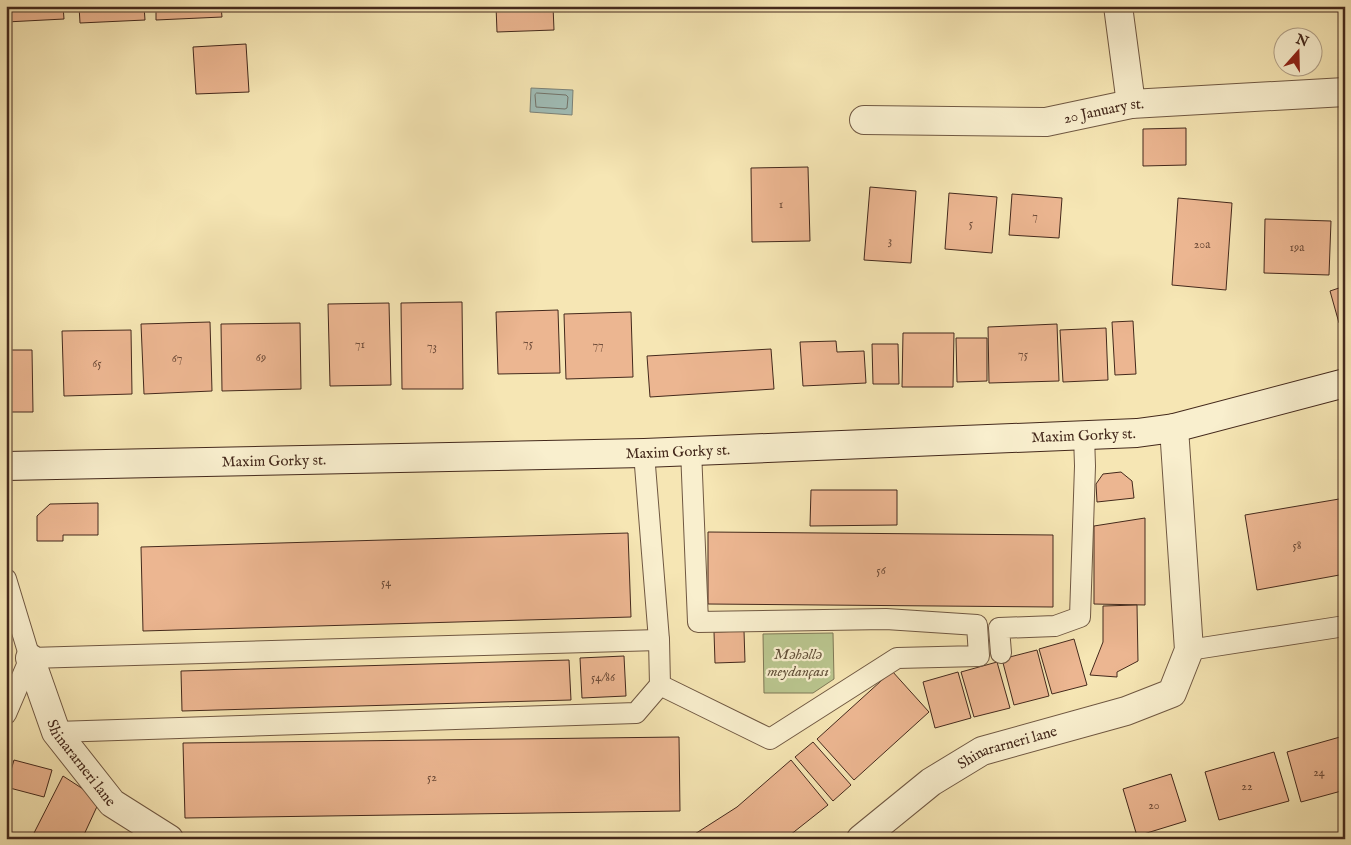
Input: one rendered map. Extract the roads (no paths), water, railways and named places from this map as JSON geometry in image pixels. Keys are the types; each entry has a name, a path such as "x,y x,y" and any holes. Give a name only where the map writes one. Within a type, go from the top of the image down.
{"street":[{"path":"1118,6 1131,104"},
{"name":"20 January st.","path":"864,120 1046,122 1131,104 1345,92"},
{"name":"Maxim Gorky st.","path":"6,466 644,453 1137,433 1174,428 1345,382"},
{"path":"1174,428 1189,650"},
{"name":"Shinararneri lane","path":"860,839 931,782 982,751 1126,711 1172,693 1189,650"},
{"name":"Shinararneri lane","path":"30,658 56,732 112,803 169,839"}],"lane":[{"path":"1000,654 999,628 1055,626 1080,618 1085,466 1084,435"},
{"path":"660,685 770,739 897,658 979,656 977,625 886,619 698,622 691,450"},
{"path":"56,732 636,713 660,685 644,453"},
{"path":"6,579 30,658 6,713"},
{"path":"1189,650 1345,626"},
{"path":"30,658 658,640"}],"water":[{"path":"531,88 573,90 572,115 530,112"}],"park label":[{"name":"Məhəllə meydançası","path":"798,662"}]}
